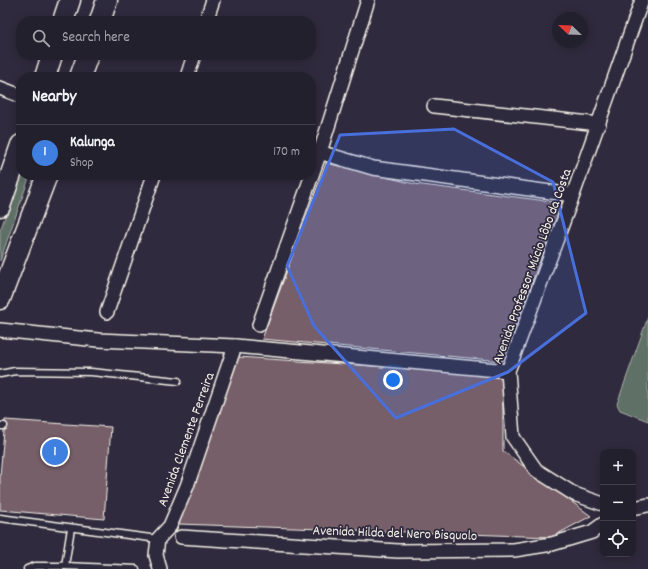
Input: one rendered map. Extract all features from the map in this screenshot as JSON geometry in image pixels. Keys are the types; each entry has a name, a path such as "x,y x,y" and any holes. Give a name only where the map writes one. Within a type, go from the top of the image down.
{"main road":[{"path":"65,16 70,0"},
{"path":"102,16 107,0"},
{"path":"46,72 50,60"},
{"path":"82,72 86,60"},
{"path":"0,206 16,160"},
{"path":"0,300 45,180"}],"street":[{"path":"208,16 213,0"},
{"path":"316,148 368,0"},
{"name":"Avenida Professor Múcio Lôbo da Costa","path":"600,503 574,494 536,470 513,437 508,371 599,124 642,0"},
{"path":"189,72 192,60"},
{"path":"0,88 16,94"},
{"path":"434,106 599,124"},
{"path":"316,151 373,168 573,195"},
{"path":"108,312 152,180"},
{"path":"259,325 306,180"},
{"path":"0,330 98,340 235,346 508,371"},
{"name":"Avenida Clemente Ferreira","path":"158,539 170,526 187,486 235,346"},
{"path":"636,507 648,505"},
{"name":"Avenida Hilda del Nero Bisquolo","path":"181,537 398,551 514,550 552,544 592,532 600,526"},
{"path":"158,539 156,555 160,569"}],"lane":[{"path":"0,374 15,371 91,372 178,381"},
{"path":"0,518 158,539"},
{"path":"66,566 71,528"},
{"path":"27,569 36,566 136,569"},
{"path":"66,566 73,569"}],"highlighted area":[{"path":"454,129 553,182 586,313 508,372 396,418 314,326 287,266 340,135"}],"green space":[{"path":"18,180 28,180 0,261 0,231"},
{"path":"648,317 648,421 620,410 617,404"}],"building":[{"path":"326,163 415,184 562,203 502,361 262,339"},
{"path":"239,357 503,375 503,451 591,516 552,537 178,524"},
{"path":"5,420 111,427 104,519 0,510 0,476"}],"place":[{"name":"Kalunga","path":"55,452"}]}
